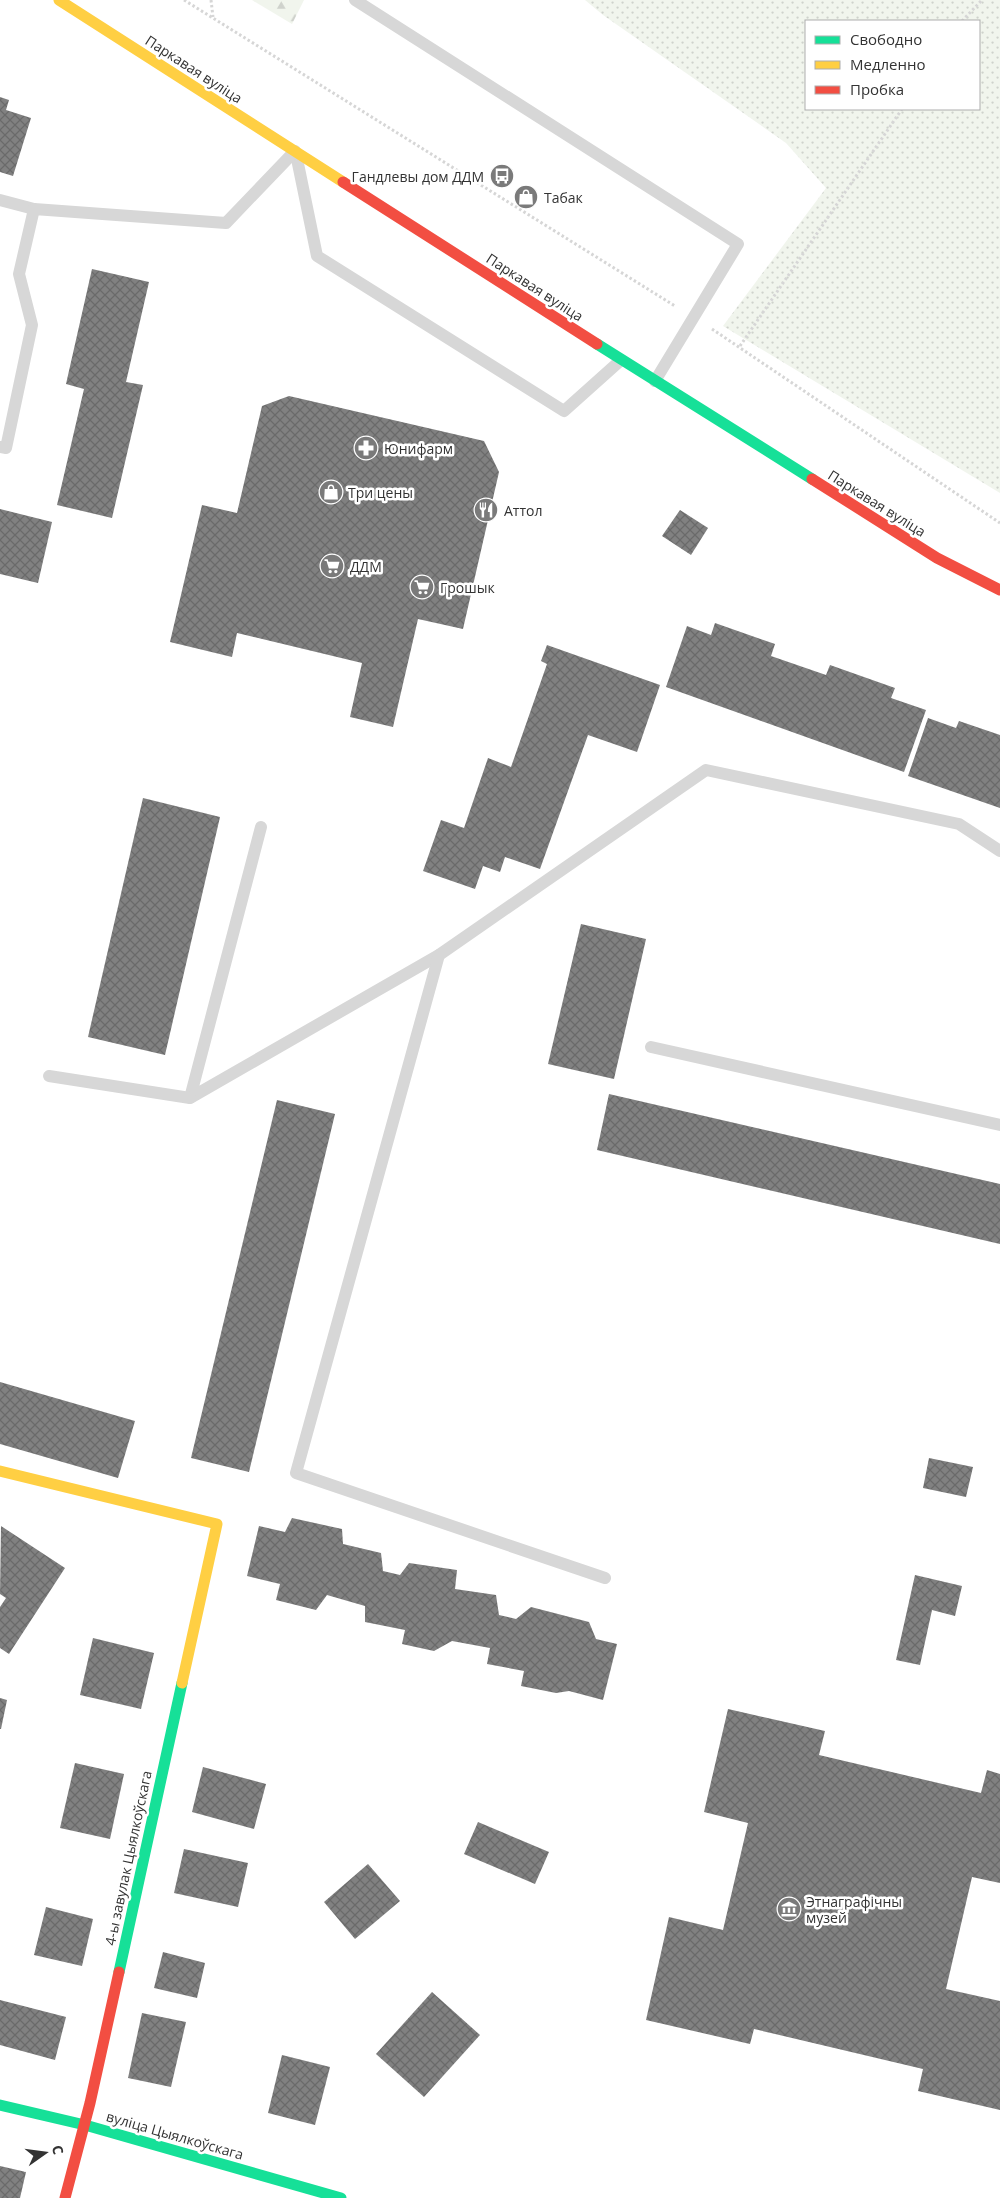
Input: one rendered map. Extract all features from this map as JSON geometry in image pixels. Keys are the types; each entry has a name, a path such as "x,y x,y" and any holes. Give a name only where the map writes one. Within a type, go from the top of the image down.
{"street":[{"name":"Паркавая вуліца","path":"59,0 621,360 937,558 1000,590"},
{"name":"4-ы завулак Цыялкоўскага","path":"0,1471 217,1524 85,2125 65,2198"},
{"name":"вуліца Цыялкоўскага","path":"0,2105 85,2125 341,2198"}],"lane":[{"path":"355,0 738,244 655,381"},
{"path":"0,200 34,209 226,223 295,151"},
{"path":"295,151 317,256 564,411 621,360"},
{"path":"0,447 6,448 32,325 19,274 34,209"},
{"path":"49,1076 190,1098 440,954 706,770 959,824 1000,851"},
{"path":"190,1098 261,828"},
{"path":"440,954 296,1473 605,1578"},
{"path":"651,1047 1000,1125"}],"path":[{"path":"184,0 740,346 1000,523"},
{"path":"211,0 213,18"},
{"path":"963,20 982,0"},
{"path":"740,346 901,110"}],"green space":[{"path":"252,0 304,0 292,24"},
{"path":"585,0 1000,0 1000,493 723,326 826,188 786,143 603,15"}],"building":[{"path":"0,97 9,100 6,110 31,118 13,176 0,172"},
{"path":"92,269 149,282 126,382 143,385 112,518 57,505 84,389 66,384"},
{"name":"ДДМ","path":"289,396 484,441 499,472 463,629 418,619 393,727 350,717 362,663 237,633 232,657 170,642 202,505 237,513 262,406"},
{"path":"0,509 52,522 38,583 0,574"},
{"path":"680,510 708,528 691,555 662,536"},
{"path":"715,623 775,644 771,656 826,675 830,665 895,688 891,698 926,710 904,772 666,687 687,626 711,635"},
{"path":"547,645 660,685 637,752 588,735 540,869 505,857 500,872 483,866 475,889 423,871 441,820 464,828 488,758 511,767 547,664 541,661"},
{"path":"928,718 956,728 959,721 1000,735 1000,808 908,776"},
{"path":"143,798 220,817 165,1055 88,1037"},
{"path":"581,924 646,939 614,1079 548,1064"},
{"path":"609,1094 1000,1184 1000,1244 597,1150"},
{"path":"277,1100 335,1114 249,1472 191,1458"},
{"path":"0,1382 135,1421 118,1478 0,1444"},
{"path":"929,1458 973,1467 966,1497 923,1488"},
{"path":"292,1518 342,1529 343,1544 381,1553 383,1571 400,1575 409,1563 457,1570 455,1589 496,1595 499,1615 516,1619 531,1607 589,1622 596,1639 617,1644 603,1700 569,1691 556,1693 521,1686 524,1671 487,1664 490,1648 452,1641 434,1651 402,1644 405,1630 365,1622 365,1606 327,1595 316,1610 276,1600 280,1584 247,1576 259,1526 285,1532"},
{"path":"1,1526 65,1568 9,1654 0,1648 0,1607 6,1598 0,1594"},
{"path":"915,1575 962,1586 955,1616 932,1610 920,1665 896,1660"},
{"path":"93,1638 154,1653 141,1709 80,1695"},
{"path":"0,1698 7,1700 1,1729 0,1729"},
{"path":"728,1709 825,1731 819,1755 981,1793 987,1770 1000,1774 1000,1883 972,1877 946,1989 1000,2001 1000,2110 918,2091 923,2069 754,2029 750,2044 646,2020 669,1917 723,1930 748,1823 704,1812"},
{"path":"75,1763 124,1774 110,1839 60,1828"},
{"path":"203,1767 266,1784 254,1829 192,1812"},
{"path":"478,1822 549,1852 535,1884 464,1854"},
{"path":"184,1849 248,1863 238,1907 174,1893"},
{"path":"368,1864 400,1901 355,1939 324,1902"},
{"path":"46,1907 93,1919 82,1966 34,1955"},
{"path":"163,1952 205,1963 197,1998 154,1988"},
{"path":"432,1992 480,2035 424,2097 376,2054"},
{"path":"0,2000 66,2017 55,2060 0,2045"},
{"path":"142,2013 186,2022 171,2087 128,2078"},
{"path":"282,2055 330,2067 315,2125 268,2113"},
{"path":"0,2166 26,2172 20,2198 0,2198"}],"traffic: fast":[{"path":"597,344 812,479"},
{"path":"119,1972 182,1683"},
{"path":"0,2105 85,2125 341,2198"}],"traffic: slow":[{"path":"59,0 343,182"},
{"path":"0,1471 217,1524 182,1683"}],"traffic: jam":[{"path":"343,182 597,344"},
{"path":"812,479 937,558 1000,590"},
{"path":"65,2198 90,2103 119,1972"}],"place":[{"name":"Гандлевы дом ДДМ","path":"502,176"},
{"name":"Табак","path":"526,197"},
{"name":"Юнифарм","path":"366,448"},
{"name":"Три цены","path":"331,492"},
{"name":"Аттол","path":"486,510"},
{"name":"ДДМ","path":"332,566"},
{"name":"Грошык","path":"422,587"},
{"name":"Этнаграфічны музей","path":"789,1909"}]}
